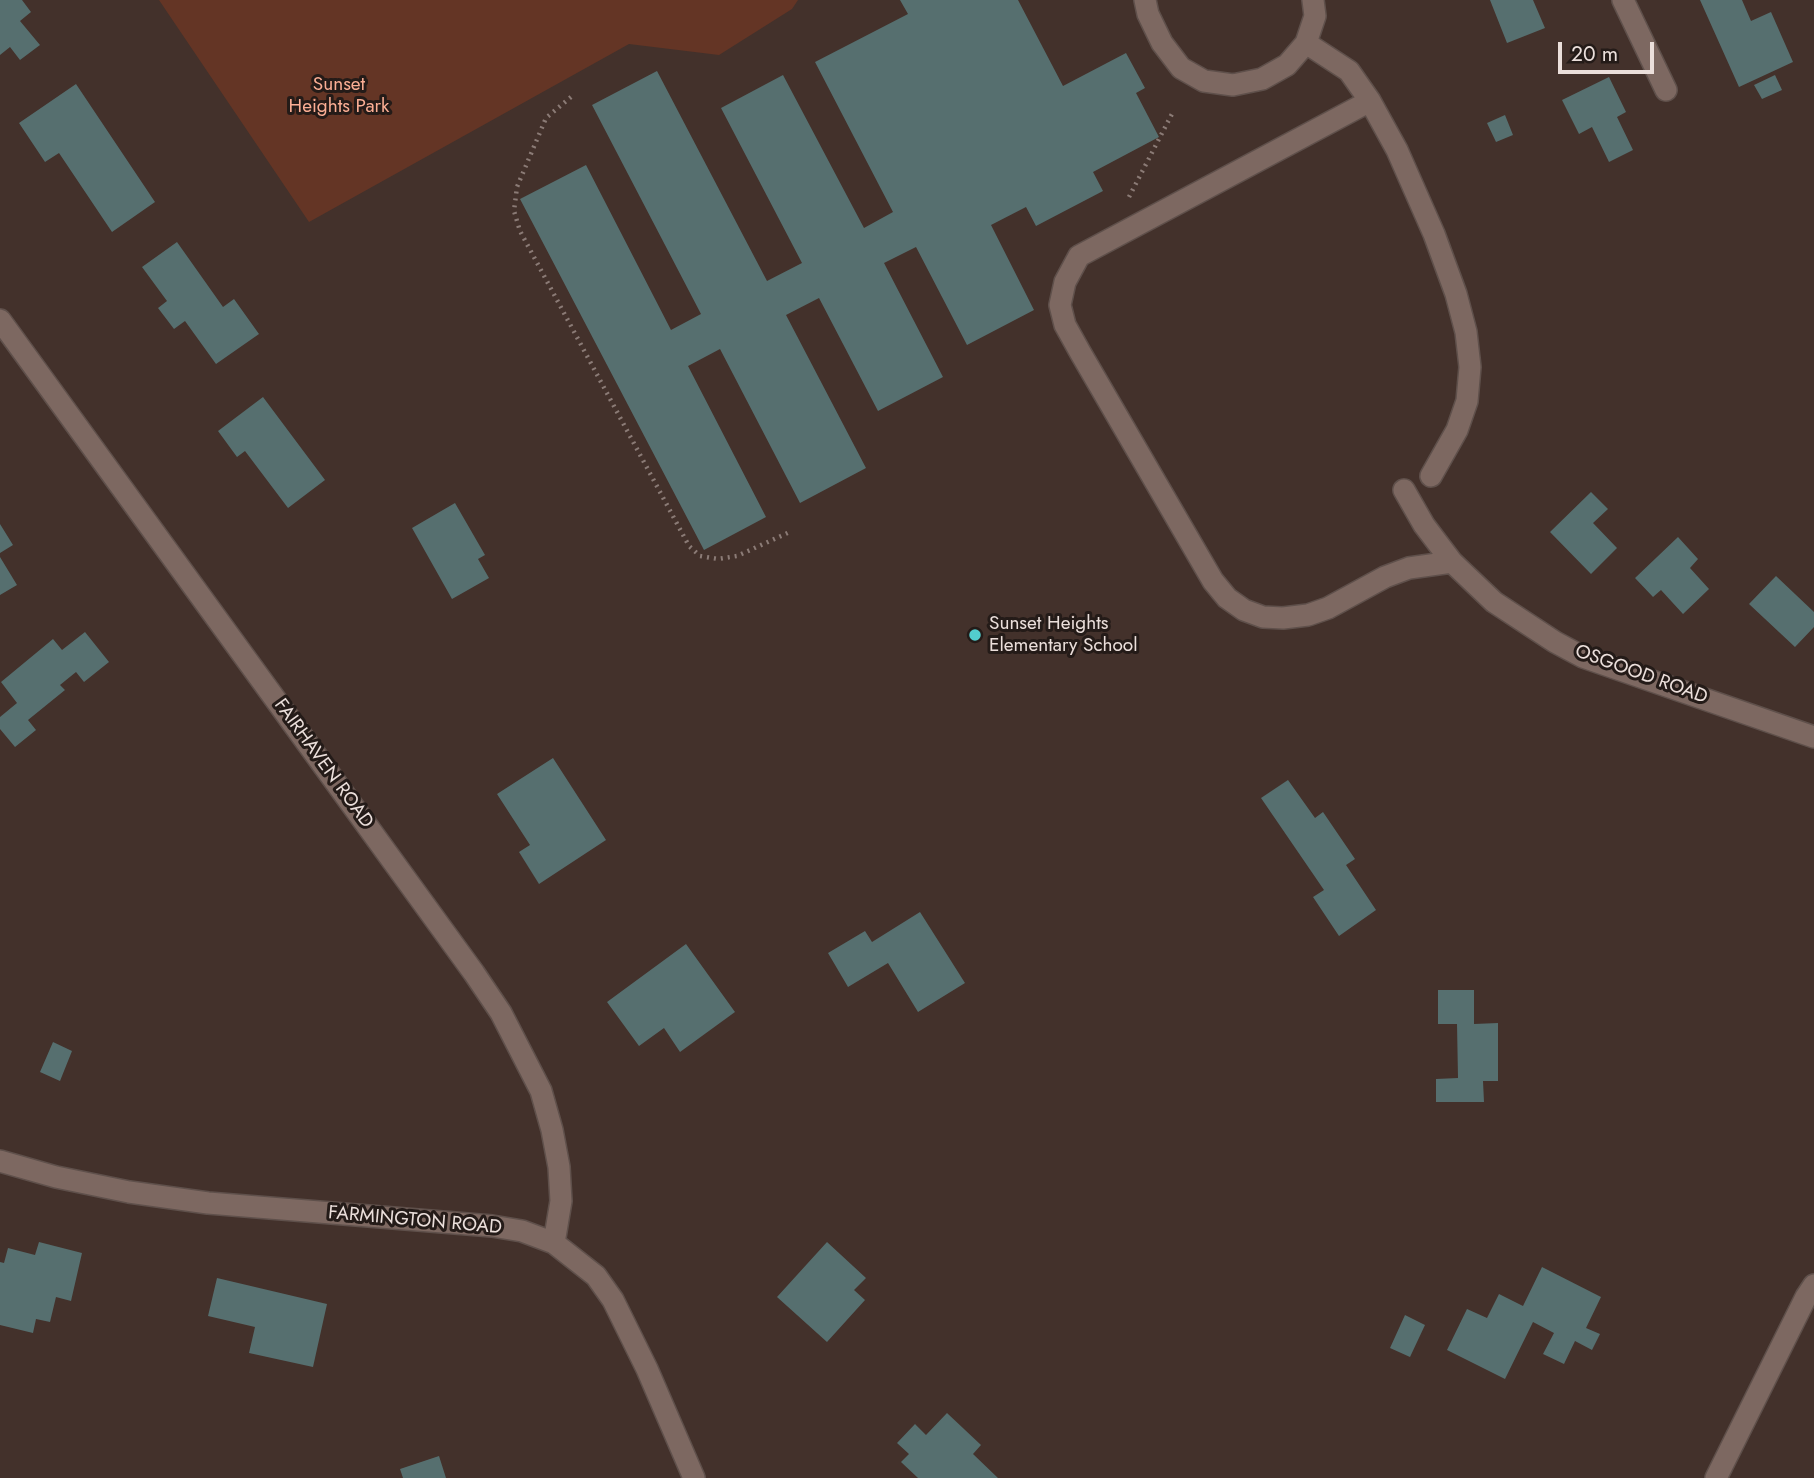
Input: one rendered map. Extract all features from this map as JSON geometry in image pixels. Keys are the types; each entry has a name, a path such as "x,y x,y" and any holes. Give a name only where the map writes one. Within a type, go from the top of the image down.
{"street":[{"path":"1145,0 1148,14 1162,43 1181,68 1204,81 1233,85 1262,79 1287,65 1307,43 1315,16 1314,0"},
{"path":"1623,0 1666,90"},
{"path":"1307,43 1349,71 1370,101 1397,150 1434,234 1456,294 1466,332 1470,367 1467,401 1457,430 1431,476"},
{"path":"1370,101 1079,256 1065,282 1060,305 1065,325 1086,363 1213,581 1227,598 1244,610 1263,617 1308,615 1409,568 1452,562"},
{"name":"FAIRHAVEN ROAD","path":"0,320 501,1013 541,1091 552,1130 559,1167 561,1201 554,1244"},
{"name":"OSGOOD ROAD","path":"1404,490 1424,525 1452,562 1494,602 1555,642 1583,657 1814,737"},
{"name":"FARMINGTON ROAD","path":"0,1161 56,1177 130,1192 208,1203 492,1226 522,1231 554,1244 596,1276 613,1300 647,1369 694,1478"},
{"path":"1716,1478 1814,1284"}],"path":[{"path":"570,97 545,117 517,187 514,211 520,231 689,545 700,556 719,559 737,556 792,531"},
{"path":"1129,197 1174,110"}],"green space":[{"name":"Sunset Heights Park","path":"159,0 798,0 792,9 719,55 629,44 309,222"}],"building":[{"path":"0,0 22,0 31,12 20,21 40,45 20,60 10,47 0,55"},
{"path":"900,0 1018,0 1063,86 1126,53 1145,88 1136,93 1159,137 1093,172 1103,191 1036,226 1026,207 991,225 1034,310 967,345 916,247 884,263 943,377 878,411 819,298 786,315 866,468 800,503 720,349 688,366 766,517 704,550 520,199 586,165 671,330 701,314 592,105 657,71 767,281 802,263 721,108 783,75 864,228 893,212 815,62 908,14"},
{"path":"1490,0 1533,0 1545,28 1507,43"},
{"path":"1700,0 1742,0 1751,21 1771,12 1793,62 1739,87"},
{"path":"1775,75 1782,90 1762,99 1754,85"},
{"path":"1609,77 1626,112 1617,117 1633,150 1609,162 1592,127 1579,134 1562,100"},
{"path":"76,84 155,202 112,232 59,153 45,162 19,123"},
{"path":"1505,115 1513,135 1496,142 1487,123"},
{"path":"177,242 223,307 234,299 259,334 216,364 185,321 174,329 158,308 167,301 142,267"},
{"path":"263,397 325,480 288,508 245,451 237,457 218,431"},
{"path":"1591,492 1608,509 1593,523 1617,548 1591,574 1550,532"},
{"path":"455,503 485,555 478,559 489,578 452,599 412,528"},
{"path":"0,524 13,545 0,553"},
{"path":"1678,537 1698,559 1690,568 1709,589 1683,614 1661,590 1653,597 1635,578"},
{"path":"0,557 17,585 0,595"},
{"path":"1776,576 1814,612 1814,627 1795,647 1749,604"},
{"path":"85,632 109,662 84,682 76,672 60,685 65,690 28,720 36,730 15,747 0,729 0,717 17,703 1,682 53,639 62,650"},
{"path":"553,758 606,840 539,884 519,852 530,845 497,794"},
{"path":"1288,780 1315,818 1323,812 1355,859 1346,865 1376,910 1339,936 1313,897 1324,890 1261,798"},
{"path":"920,912 965,983 918,1012 888,963 848,987 828,953 865,931 872,942"},
{"path":"686,944 735,1012 680,1052 664,1028 639,1046 607,1002"},
{"path":"1438,990 1474,990 1474,1024 1498,1023 1498,1081 1483,1081 1484,1102 1436,1102 1436,1079 1458,1078 1457,1024 1438,1024"},
{"path":"53,1042 72,1051 60,1081 40,1072"},
{"path":"39,1242 82,1253 71,1301 56,1297 50,1322 36,1319 33,1333 0,1325 0,1262 4,1263 8,1248 35,1255"},
{"path":"827,1242 866,1278 854,1290 865,1300 827,1342 777,1297"},
{"path":"1542,1267 1601,1297 1586,1328 1600,1334 1592,1350 1575,1341 1564,1364 1543,1354 1554,1333 1533,1322 1505,1379 1447,1350 1467,1309 1487,1318 1499,1294 1523,1306"},
{"path":"217,1278 327,1304 313,1367 249,1353 255,1327 208,1316"},
{"path":"1405,1315 1425,1325 1410,1357 1390,1348"},
{"path":"947,1413 981,1445 973,1454 998,1478 918,1478 901,1462 909,1454 897,1443 915,1424 926,1435"},
{"path":"439,1456 446,1478 403,1478 400,1469"}],"place":[{"name":"Sunset Heights Elementary School","path":"975,635"}]}
